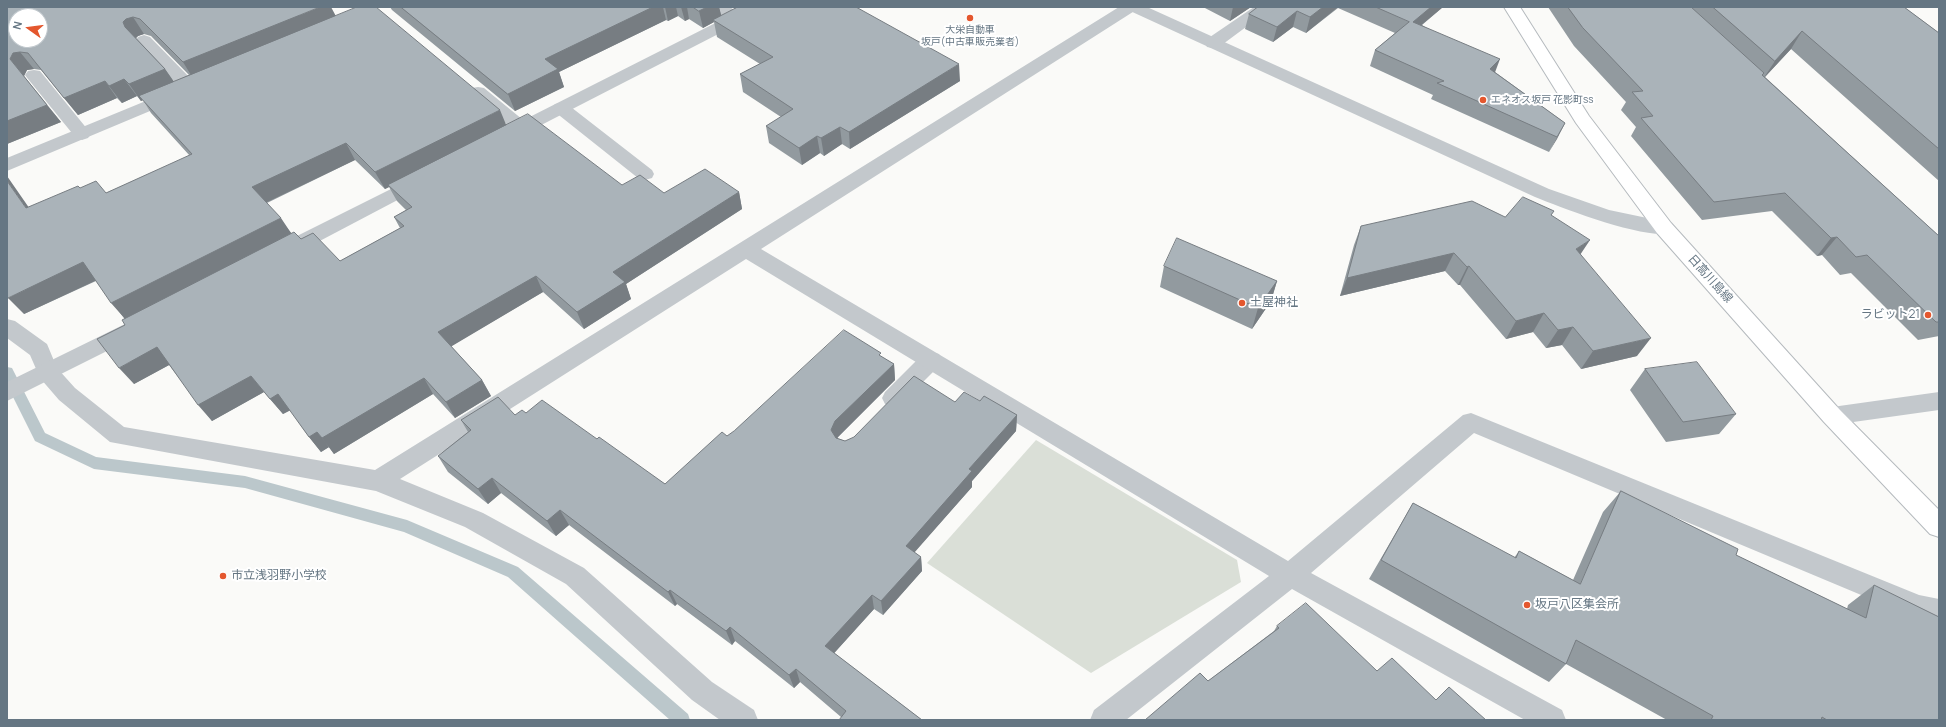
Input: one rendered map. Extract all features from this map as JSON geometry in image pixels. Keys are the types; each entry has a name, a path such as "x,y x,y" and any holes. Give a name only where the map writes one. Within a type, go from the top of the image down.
{"main road":[{"name":"日高川島線","path":"1512,7 1582,119 1664,228 1832,416 1939,526"}],"street":[{"path":"719,7 737,18"},
{"path":"494,143 759,7"},
{"path":"378,481 1130,7"},
{"path":"1134,7 1542,193 1590,211 1630,223 1664,228"},
{"path":"1213,43 1265,7"},
{"path":"7,165 197,85 144,40"},
{"path":"34,75 82,134"},
{"path":"469,84 522,128"},
{"path":"561,108 646,174"},
{"path":"274,255 437,172"},
{"path":"746,249 1290,575 1552,720"},
{"path":"7,392 140,324"},
{"path":"7,327 39,350 48,372 67,394 118,435 378,481 474,520 575,576 702,691 744,720"},
{"path":"880,411 931,360"},
{"path":"1832,416 1939,401"},
{"path":"1104,720 1290,575 1471,422 1918,607 1939,611"}],"shaded area":[{"path":"1036,440 1237,560 1241,582 1091,673 927,563"}],"building":[{"path":"7,7 320,7 183,62 140,19 133,17 126,19 123,22 125,27 165,69 129,84 124,79 109,86 105,81 64,98 28,53 13,53 10,59 47,105 7,121"},
{"path":"357,7 376,7 500,110 375,172 346,143 252,187 281,218 111,303 83,262 8,298 7,297 7,181 26,208 78,186 80,188 96,181 106,193 192,154 139,96"},
{"path":"401,7 653,7 545,59 558,69 508,94"},
{"path":"693,7 707,7 699,11"},
{"path":"738,7 856,7 959,64 849,132 840,127 821,138 817,136 799,148 766,126 793,109 740,74 773,57 713,20"},
{"path":"1258,7 1323,7 1310,17 1297,11 1277,27 1249,14"},
{"path":"1376,7 1431,7 1413,22 1500,59 1490,69 1565,123 1557,137 1437,83 1444,81 1375,50 1409,22"},
{"path":"1568,7 1691,7 1764,73 1762,75 1939,236 1939,322 1936,322 1867,255 1856,257 1837,237 1831,238 1785,193 1714,202 1641,118 1653,116 1632,92 1643,91 1583,28"},
{"path":"1713,7 1904,7 1939,33 1939,149 1802,31 1775,61"},
{"path":"528,114 622,185 640,175 664,193 705,169 739,192 613,272 625,282 577,312 536,276 438,332 482,380 446,402 424,378 322,438 317,432 309,437 278,394 270,399 251,376 198,405 157,347 119,368 97,339 125,325 122,320 294,232 301,239 313,233 340,261 404,226 394,217 412,207 388,185"},
{"path":"1523,197 1554,211 1551,215 1590,240 1576,249 1651,338 1593,351 1573,327 1558,330 1544,313 1516,321 1469,266 1467,267 1454,253 1347,278 1361,226 1472,201 1505,217"},
{"path":"1177,238 1277,281 1258,308 1164,266"},
{"path":"844,330 881,353 879,355 894,364 835,421 831,430 836,438 845,441 854,437 914,376 955,402 964,392 980,401 984,396 1017,415 969,469 972,471 906,546 921,557 881,601 872,595 825,646 922,720 839,720 846,711 796,669 789,675 730,627 726,631 670,590 668,592 560,510 547,521 492,478 478,489 438,456 471,430 461,420 498,397 515,415 522,410 526,413 542,400 597,439 599,437 665,484 722,432 727,436 734,431"},
{"path":"1697,362 1736,414 1683,422 1645,369"},
{"path":"1621,491 1738,549 1736,555 1866,618 1874,585 1939,617 1939,720 1827,720 1822,717 1821,720 1711,720 1713,716 1576,640 1566,664 1381,560 1413,503 1516,558 1519,551 1580,584"},
{"path":"1306,603 1377,671 1392,658 1436,700 1449,687 1486,720 1145,720 1200,673 1208,681 1279,628 1277,626"}],"waterway":[{"path":"7,372 40,437 94,463 245,482 407,526 513,572 682,720"}],"place":[{"name":"大栄自動車 坂戸(中古車販売業者)","path":"970,18"},
{"name":"エネオス坂戸 花影町ss","path":"1483,100"},
{"name":"土屋神社","path":"1242,303"},
{"name":"ラビット21","path":"1928,315"},
{"name":"市立浅羽野小学校","path":"223,576"},
{"name":"坂戸八区集会所","path":"1527,605"}]}
